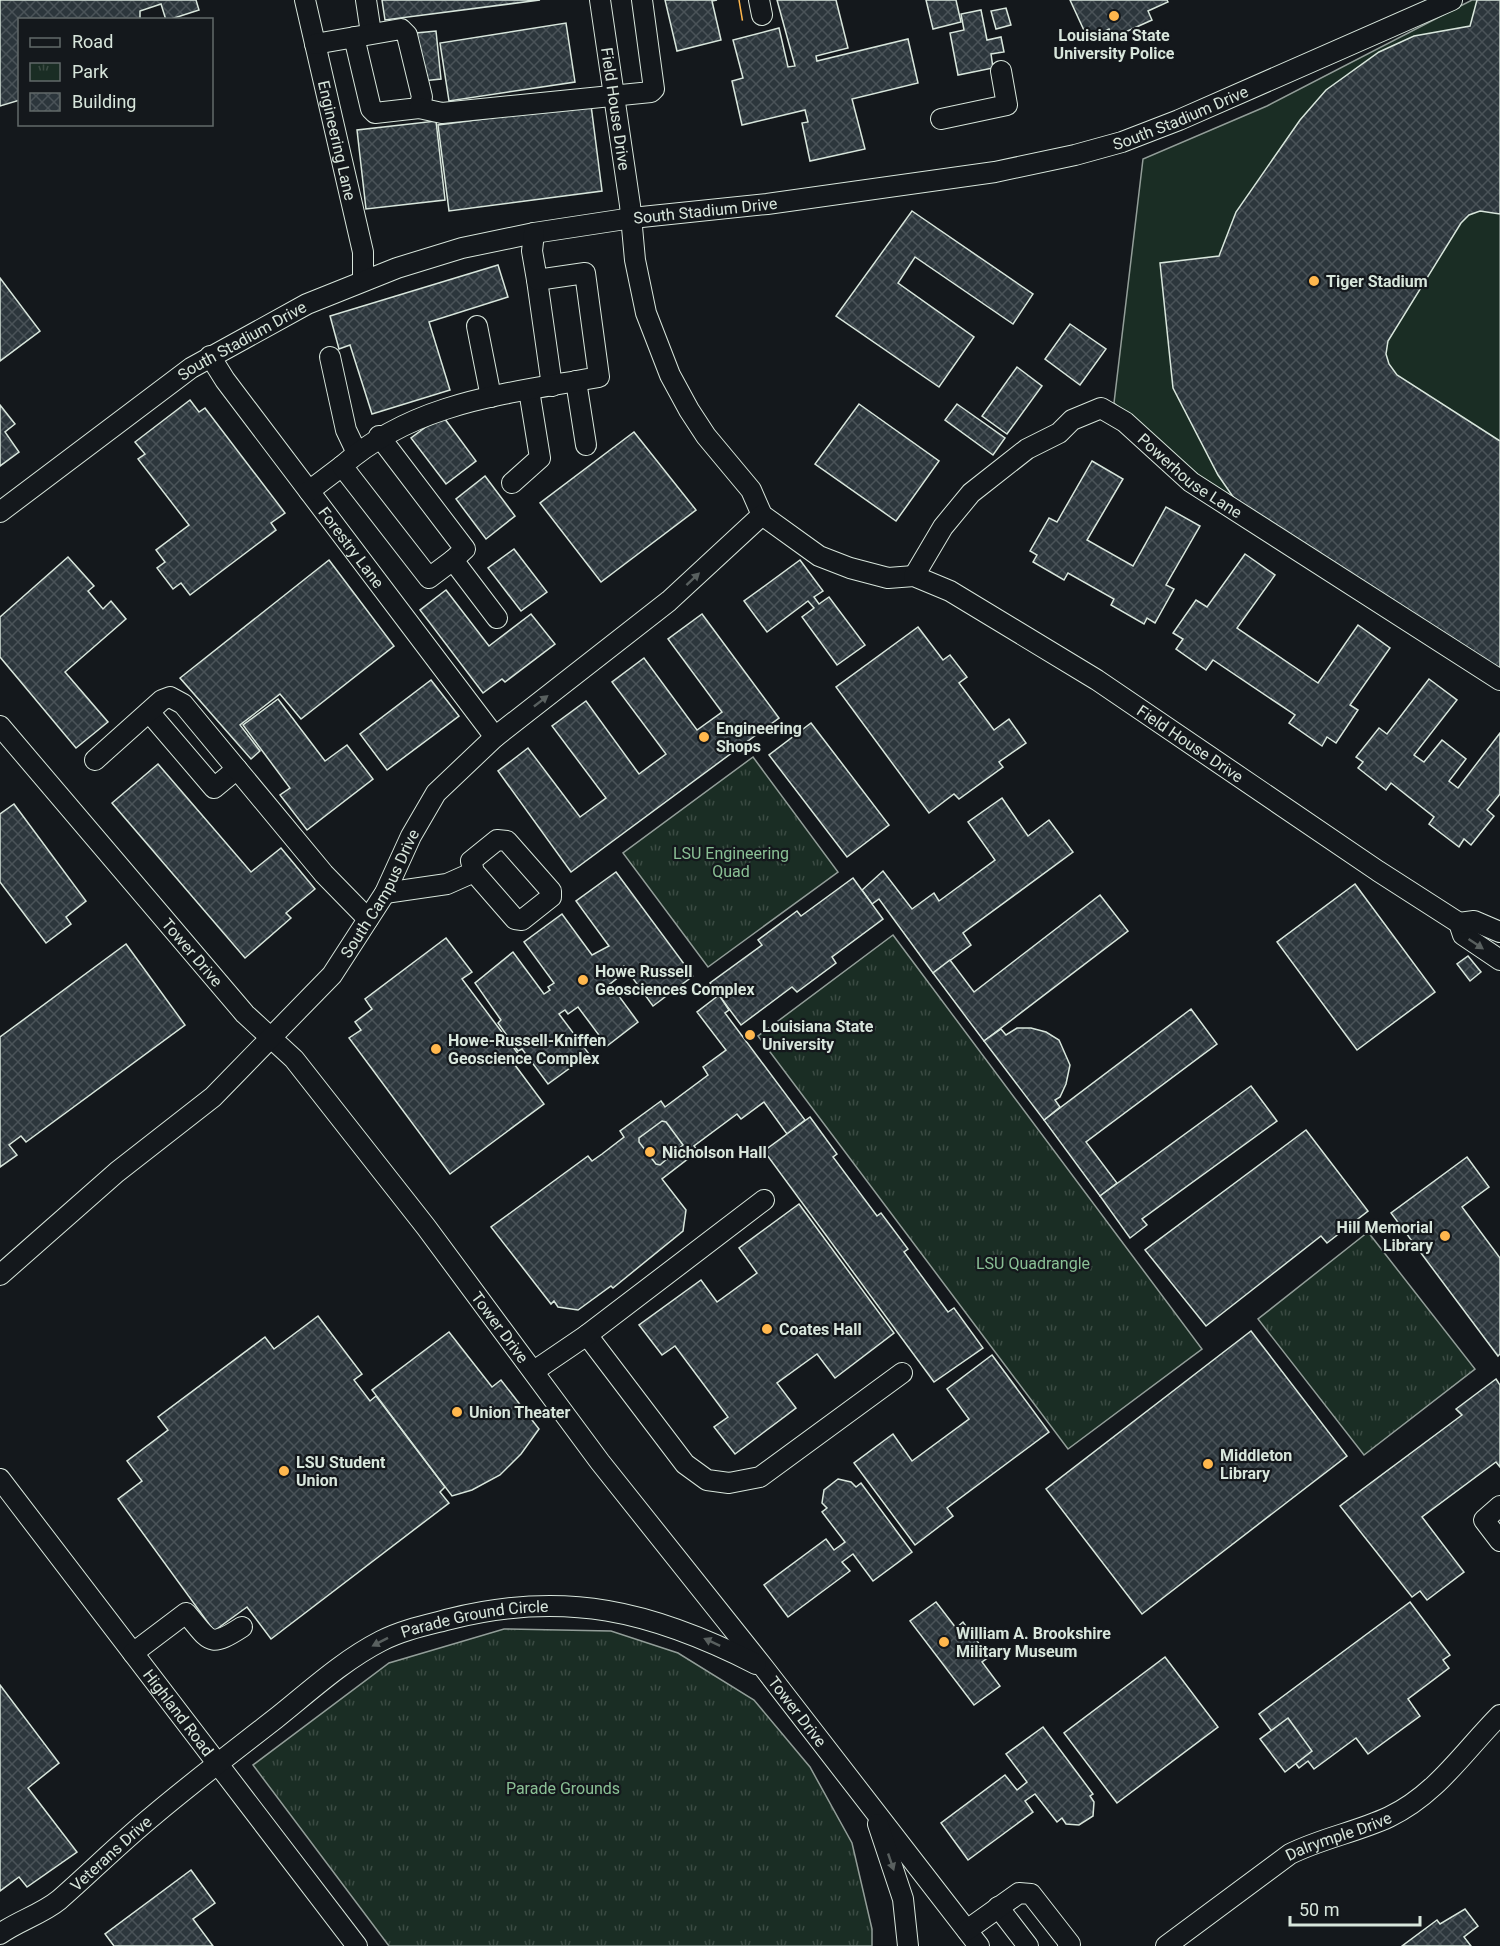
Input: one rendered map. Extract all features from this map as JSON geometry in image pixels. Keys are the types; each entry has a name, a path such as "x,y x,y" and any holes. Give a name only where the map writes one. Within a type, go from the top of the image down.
{"street":[{"name":"Engineering Lane","path":"306,0 363,252 363,280"},
{"path":"366,0 363,35 371,109 375,113 419,108 442,113 651,92 654,88 642,0"},
{"name":"Field House Drive","path":"600,0 632,218 635,260 646,313 670,375 706,436 751,490 762,515"},
{"name":"South Stadium Drive","path":"0,512 158,391 210,356 307,304 363,280 462,248 534,233 632,218 767,204 995,172 1075,155 1122,142 1179,120 1452,0"},
{"path":"315,44 401,29 407,35 422,97 419,108"},
{"path":"941,119 1007,105 1001,71"},
{"path":"534,233 532,251 552,386"},
{"path":"309,491 379,436 434,412 468,400 599,377 585,273 537,280"},
{"path":"477,326 491,397"},
{"name":"Forestry Lane","path":"210,356 495,737"},
{"path":"330,357 346,430 349,459 429,578 465,549 379,436"},
{"path":"576,381 586,445"},
{"path":"512,483 540,458 529,390"},
{"name":"Powerhouse Lane","path":"914,576 943,527 971,493 1027,449 1059,433 1072,420 1101,408 1125,422 1191,482 1500,680"},
{"path":"762,515 819,556 850,568 888,578 914,576"},
{"name":"South Campus Drive","path":"0,1275 117,1172 213,1097 332,975 385,893 411,836 436,793 495,737 669,601 762,515"},
{"path":"453,560 497,618"},
{"name":"Field House Drive","path":"914,576 950,591 1096,680 1378,872 1459,923 1463,935 1500,960"},
{"path":"95,760 149,712 170,697 183,704 324,874 368,919"},
{"path":"149,712 214,788 237,769"},
{"name":"Tower Drive","path":"0,726 245,1014 301,1068 534,1371 600,1462 764,1668 979,1946"},
{"path":"385,893 447,884 474,872"},
{"name":"Field House Drive","path":"1459,923 1474,921 1500,932"},
{"path":"534,1371 587,1335 764,1200"},
{"path":"587,1335 685,1464 707,1480 729,1483 760,1477 902,1373"},
{"name":"Highland Road","path":"0,1479 357,1946"},
{"path":"1500,1506 1484,1520 1500,1541"},
{"name":"Parade Ground Circle","path":"217,1764 324,1680 382,1640 428,1624 496,1608 550,1604 610,1611 643,1618 707,1639 764,1668"},
{"path":"134,1653 186,1613 204,1634 215,1641 220,1641 242,1627"},
{"name":"Dalrymple Drive","path":"1166,1946 1290,1854 1306,1846 1386,1819 1416,1801 1451,1772 1500,1715"},
{"name":"Veterans Drive","path":"0,1934 56,1902 152,1816 217,1764"},
{"path":"872,1807 903,1899 908,1946"},
{"path":"967,1930 1019,1893 1031,1894 1070,1944 1068,1946"},
{"path":"998,1907 1028,1946"}],"green space":[{"name":"Tiger Stadium","path":"1472,0 1500,0 1500,670 1238,504 1178,460 1114,403 1143,159 1267,106"},
{"name":"LSU Engineering Quad","path":"753,757 838,872 708,967 623,853"},
{"name":"LSU Quadrangle","path":"893,935 1202,1349 1068,1449 758,1036"},
{"path":"1368,1232 1475,1369 1364,1455 1258,1319"},
{"name":"Parade Grounds","path":"504,1629 611,1631 678,1653 754,1700 810,1767 852,1843 872,1929 872,1946 389,1946 253,1765 389,1663"}],"building":[{"path":"0,0 196,0 199,10 174,18 165,18 161,4 140,11 140,18 18,18 18,101 0,106"},
{"path":"382,0 540,0 385,20"},
{"path":"665,0 717,0 712,1 721,40 677,51"},
{"path":"777,0 836,0 848,48 816,56 817,61 908,39 918,83 852,99 865,149 810,161 802,123 808,122 805,110 742,125 732,81 743,78 733,40 779,28 788,67 795,66"},
{"path":"926,0 956,0 961,22 933,29"},
{"name":"Louisiana State University Police","path":"1070,0 1167,0 1168,2 1148,11 1152,20 1112,38 1109,29 1088,39"},
{"name":"Tiger Stadium","path":"1477,0 1500,0 1500,214 1480,211 1469,215 1461,223 1388,341 1386,354 1389,364 1397,375 1500,441 1500,670 1238,504 1218,475 1173,388 1160,263 1219,256 1236,212 1300,120 1326,90 1379,52 1414,36 1470,26"},
{"path":"1006,8 1011,25 996,29 991,11"},
{"path":"981,10 987,40 1001,37 1004,52 991,54 993,68 958,75 950,33 964,30 961,14"},
{"path":"566,23 575,82 449,101 440,43"},
{"path":"436,31 441,79 422,81 416,33"},
{"path":"591,105 602,191 449,211 438,125"},
{"path":"436,121 445,200 366,209 357,130"},
{"path":"912,211 1033,294 1013,324 915,257 898,283 974,337 939,387 836,316"},
{"path":"498,265 508,297 429,322 450,390 372,414 350,345 339,349 330,316"},
{"path":"0,278 40,331 0,361"},
{"path":"1070,324 1106,349 1080,385 1045,359"},
{"path":"1017,367 1042,386 1007,434 982,416"},
{"path":"190,400 199,412 205,408 285,513 271,523 276,530 190,595 181,583 173,589 157,568 165,562 156,550 189,525 138,459 145,454 135,442"},
{"path":"859,404 939,461 896,521 815,464"},
{"path":"957,404 1005,438 993,455 945,420"},
{"path":"0,405 15,424 5,432 19,452 0,466"},
{"path":"442,415 476,461 446,484 411,438"},
{"path":"634,432 696,510 601,582 540,503"},
{"path":"1092,461 1123,479 1087,540 1133,566 1166,507 1200,526 1166,585 1174,589 1155,623 1147,618 1144,624 1111,605 1114,599 1068,573 1064,580 1033,562 1037,555 1030,551 1049,518 1057,522"},
{"path":"485,476 515,516 486,539 456,499"},
{"path":"514,549 547,592 521,611 488,568"},
{"path":"1245,554 1275,575 1237,628 1318,683 1358,625 1390,648 1350,705 1358,710 1336,743 1327,737 1322,746 1289,723 1295,715 1213,660 1206,670 1176,649 1183,639 1173,633 1196,600 1207,607"},
{"path":"68,557 94,586 88,591 103,609 111,601 126,619 65,672 108,722 76,748 0,657 0,617"},
{"path":"329,560 394,646 301,719 280,694 240,725 260,751 251,759 180,678"},
{"path":"800,560 823,591 814,597 819,604 829,597 865,645 837,665 802,617 814,608 808,601 767,632 744,601"},
{"path":"446,590 489,646 531,614 555,644 505,682 502,679 483,693 420,610"},
{"name":"Engineering Shops","path":"702,614 779,718 571,872 498,771 528,748 580,817 606,798 552,726 586,701 639,774 666,754 612,682 644,658 697,730 722,712 668,639"},
{"path":"918,627 943,660 950,655 967,677 959,683 994,730 1009,719 1026,743 999,762 1003,767 959,799 954,794 929,813 836,687"},
{"path":"1429,679 1457,700 1414,755 1424,762 1442,740 1466,759 1449,781 1458,788 1500,733 1500,794 1487,810 1494,816 1471,845 1464,839 1459,847 1429,824 1434,817 1391,783 1386,790 1358,768 1363,762 1356,757 1379,728 1387,734"},
{"path":"431,680 459,716 387,770 360,734"},
{"path":"278,699 325,761 347,745 373,779 307,830 280,795 290,788 243,725"},
{"path":"811,723 889,825 847,857 769,755"},
{"path":"158,764 251,872 281,848 315,889 286,913 291,918 245,958 112,803"},
{"path":"1002,798 1028,836 1049,820 1073,852 963,933 971,945 933,973 879,899 872,904 862,890 883,871 912,909 934,893 939,901 995,860 968,822"},
{"path":"14,804 86,901 66,917 71,924 46,943 0,882 0,814"},
{"name":"Howe Russell Geosciences Complex","path":"616,872 693,976 653,1006 624,966 617,971 620,976 610,984 638,1022 607,1046 578,1007 568,1014 565,1010 559,1014 589,1054 548,1084 522,1049 518,1051 498,1023 501,1020 475,983 513,952 544,994 550,990 548,987 554,983 524,942 562,914 592,955 609,946 576,901"},
{"path":"853,878 883,919 832,957 836,963 797,992 792,987 741,1025 710,983 762,945 758,940 797,911 801,916"},
{"path":"1355,884 1435,992 1357,1050 1277,942"},
{"path":"1100,895 1128,931 984,1041 933,973 950,960 974,992"},
{"name":"Howe-Russell-Kniffen Geoscience Complex","path":"446,938 472,972 462,979 522,1059 515,1065 544,1104 450,1174 349,1038 361,1030 355,1022 372,1009 365,999"},
{"path":"126,944 185,1025 26,1142 21,1136 9,1145 17,1155 0,1167 0,1037"},
{"path":"1468,956 1481,972 1470,981 1457,964"},
{"name":"Nicholson Hall","path":"719,995 729,1010 725,1013 805,1120 787,1134 764,1102 741,1119 737,1114 694,1146 698,1151 662,1179 686,1210 683,1231 613,1288 611,1286 578,1310 558,1307 554,1301 551,1304 491,1227 588,1156 592,1161 602,1154 624,1137 620,1131 661,1101 665,1107 708,1075 703,1067 726,1050 697,1012"},
{"path":"1191,1009 1217,1044 1086,1142 1117,1183 1100,1196 1044,1120"},
{"path":"1017,1028 1031,1028 1046,1032 1059,1040 1070,1065 1066,1084 1060,1097 1055,1100 1060,1107 1044,1120 984,1041 1001,1029 1006,1035"},
{"path":"1251,1086 1277,1121 1142,1219 1147,1225 1130,1238 1100,1196"},
{"name":"Coates Hall","path":"810,1117 837,1154 833,1157 877,1216 881,1213 908,1249 904,1252 948,1312 954,1308 983,1348 934,1382 764,1151"},
{"path":"662,1121 666,1122 683,1145 660,1165 656,1164 639,1142 639,1138"},
{"path":"1306,1130 1368,1211 1327,1243 1321,1236 1206,1326 1145,1250"},
{"name":"Hill Memorial Library","path":"1467,1157 1489,1187 1462,1207 1500,1258 1500,1354 1498,1356 1391,1213"},
{"name":"Coates Hall","path":"799,1204 894,1333 835,1378 817,1354 777,1383 796,1408 735,1454 714,1427 728,1417 675,1346 662,1355 639,1325 701,1280 717,1302 757,1273 739,1248"},
{"name":"LSU Student Union","path":"318,1316 362,1374 354,1380 370,1401 376,1396 445,1487 440,1492 449,1503 271,1639 247,1607 214,1631 118,1499 142,1481 127,1461 168,1430 158,1417 265,1337 274,1349"},
{"name":"Middleton Library","path":"1251,1331 1347,1456 1142,1614 1046,1489"},
{"name":"Union Theater","path":"449,1332 492,1387 501,1380 539,1429 521,1454 500,1475 472,1490 452,1496 372,1390"},
{"path":"992,1355 1049,1432 947,1508 953,1516 915,1545 854,1463 893,1434 912,1461 969,1419 947,1389"},
{"path":"1496,1379 1500,1385 1500,1467 1496,1462 1422,1517 1464,1572 1427,1600 1420,1591 1412,1597 1340,1506 1462,1415 1456,1409"},
{"path":"838,1479 851,1482 856,1487 861,1483 912,1552 873,1581 853,1554 842,1562 850,1571 788,1617 764,1585 826,1539 834,1550 845,1542 822,1512 827,1508 822,1503 824,1490"},
{"path":"936,1602 956,1628 963,1622 989,1657 982,1662 1000,1686 974,1705 910,1621"},
{"path":"1410,1602 1450,1655 1443,1660 1449,1668 1408,1699 1420,1716 1368,1754 1356,1738 1314,1769 1308,1761 1299,1768 1259,1714"},
{"path":"1165,1657 1218,1727 1117,1803 1064,1733"},
{"path":"0,1685 59,1763 28,1788 77,1852 27,1887 19,1877 0,1891"},
{"path":"1288,1718 1312,1751 1285,1772 1260,1739"},
{"path":"1043,1727 1093,1794 1090,1796 1094,1802 1093,1816 1079,1825 1066,1824 1062,1818 1057,1822 1035,1794 1025,1801 1033,1812 968,1860 941,1823 1005,1775 1017,1790 1027,1782 1006,1754"},
{"path":"191,1870 215,1903 193,1919 213,1946 114,1946 105,1934"},
{"path":"1465,1909 1478,1926 1464,1937 1471,1946 1402,1946 1437,1920 1440,1924"}],"power":[{"path":"739,0 743,24"}],"place":[{"name":"Louisiana State University Police","path":"1114,16"},
{"name":"Tiger Stadium","path":"1314,281"},
{"name":"Engineering Shops","path":"704,737"},
{"name":"Howe Russell Geosciences Complex","path":"583,980"},
{"name":"Louisiana State University","path":"750,1035"},
{"name":"Howe-Russell-Kniffen Geoscience Complex","path":"436,1049"},
{"name":"Nicholson Hall","path":"650,1152"},
{"name":"Hill Memorial Library","path":"1445,1236"},
{"name":"Coates Hall","path":"767,1329"},
{"name":"Union Theater","path":"457,1412"},
{"name":"Middleton Library","path":"1208,1464"},
{"name":"LSU Student Union","path":"284,1471"},
{"name":"William A. Brookshire Military Museum","path":"944,1642"}]}
